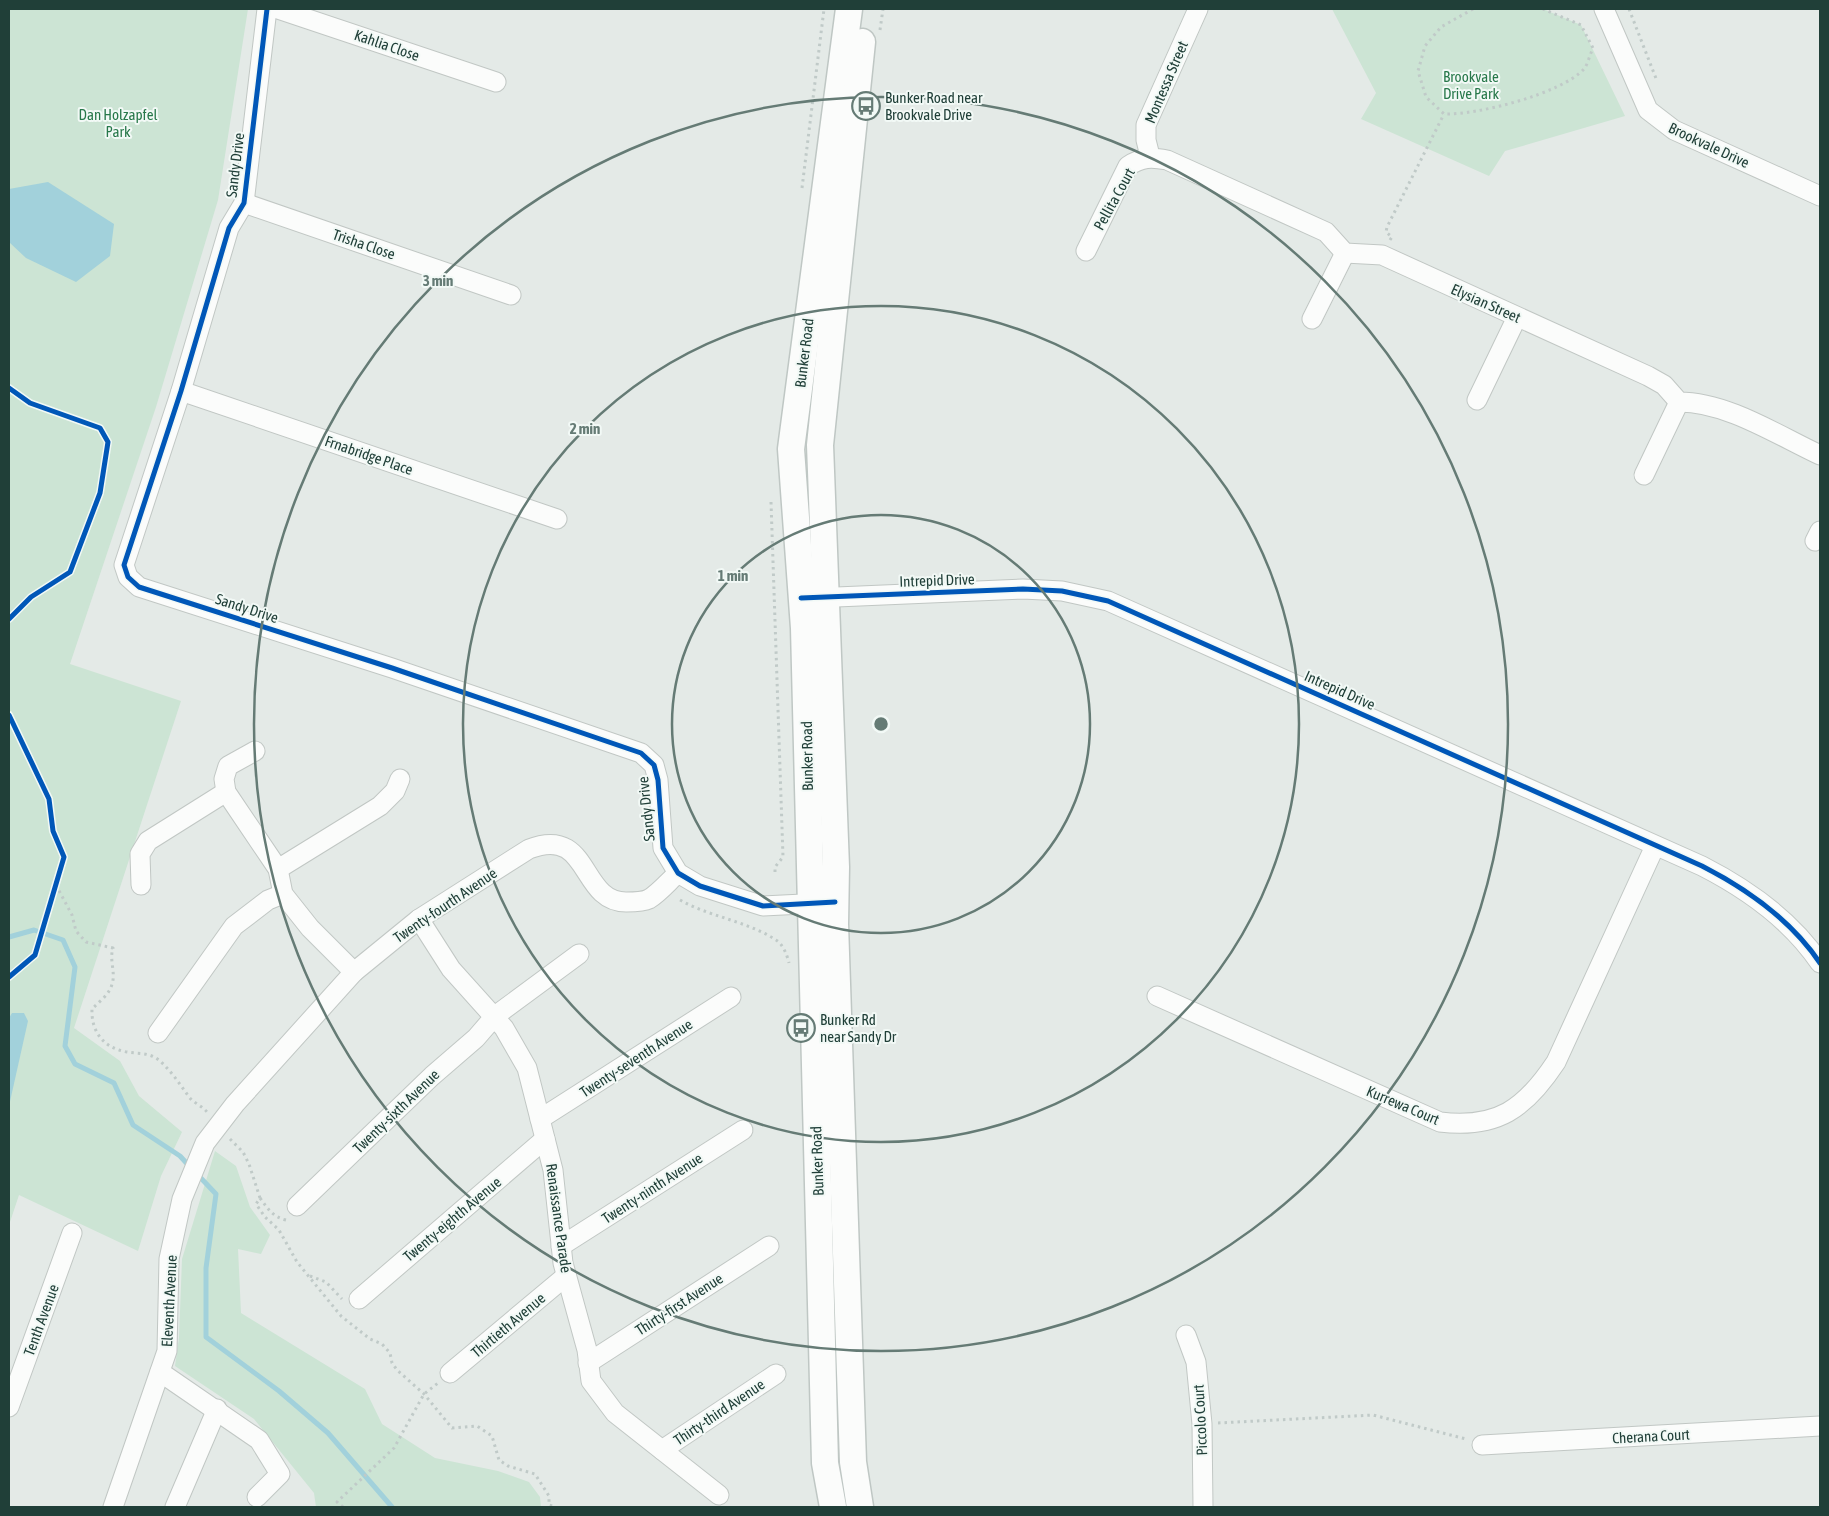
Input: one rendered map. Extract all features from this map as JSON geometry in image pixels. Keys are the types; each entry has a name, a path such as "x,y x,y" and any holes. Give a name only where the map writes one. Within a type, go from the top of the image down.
{"main road":[{"name":"Bunker Road","path":"849,9 791,449 813,598 828,634 852,1462 860,1507"},
{"name":"Bunker Road","path":"833,1507 825,1463 809,904 807,725 820,445 866,9"},
{"path":"825,1463 852,1462"}],"street":[{"name":"Sandy Drive","path":"267,9 244,203 230,228 181,391 124,565 128,577 139,587 392,668 641,753 654,765 658,780 663,848 678,873 700,886 763,906 835,902"},
{"name":"Kahlia Close","path":"278,9 496,82"},
{"name":"Montessa Street","path":"1150,156 1146,140 1146,125 1198,9"},
{"name":"Brookvale Drive","path":"1604,9 1648,110 1659,121 1674,130 1820,196"},
{"name":"Pellita Court","path":"1086,251 1128,166 1137,160 1150,156"},
{"path":"1150,156 1167,160 1326,232 1345,253 1312,319"},
{"name":"Trisha Close","path":"244,203 511,295"},
{"name":"Elysian Street","path":"1345,253 1382,256 1648,376 1664,386 1679,402"},
{"path":"1477,400 1517,317"},
{"name":"Frnabridge Place","path":"181,391 557,519"},
{"path":"1644,475 1679,402 1694,402 1717,406 1820,455"},
{"name":"Intrepid Drive","path":"813,598 1023,589 1062,591 1108,601 1702,866 1748,892 1790,926 1820,963"},
{"path":"255,751 228,766 224,779 226,792 278,869 283,894 310,928 354,972"},
{"path":"278,869 380,806 395,791 400,779"},
{"path":"141,885 140,854 148,841 226,792"},
{"name":"Twenty-fourth Avenue","path":"218,1125 354,972 419,919 529,849 540,845 560,846 578,858 596,888 614,902 632,902 649,899 678,873"},
{"name":"Kurrewa Court","path":"1158,996 1440,1122 1465,1125 1493,1120 1520,1105 1541,1085 1556,1062 1654,846"},
{"path":"158,1033 234,926 268,900 283,894"},
{"name":"Renaissance Parade","path":"419,919 450,969 504,1028 527,1068 554,1170 561,1246 566,1276 591,1381 615,1413 719,1495"},
{"name":"Twenty-sixth Avenue","path":"297,1206 432,1076 476,1038 495,1016 579,954"},
{"name":"Twenty-seventh Avenue","path":"540,1120 732,997"},
{"name":"Eleventh Avenue","path":"113,1507 167,1351 169,1259 182,1199 205,1144 218,1125"},
{"name":"Twenty-ninth Avenue","path":"561,1246 743,1130"},
{"name":"Twenty-eighth Avenue","path":"359,1299 546,1140"},
{"name":"Tenth Avenue","path":"9,1407 72,1233"},
{"name":"Thirty-first Avenue","path":"588,1363 769,1246"},
{"name":"Thirtieth Avenue","path":"450,1373 566,1276"},
{"name":"Piccolo Court","path":"1186,1335 1196,1362 1202,1424 1203,1507"},
{"path":"160,1372 217,1409 259,1440 280,1474 257,1497"},
{"name":"Thirty-third Avenue","path":"662,1450 776,1374"},
{"path":"174,1507 217,1409"},
{"name":"Cherana Court","path":"1482,1445 1820,1426"}],"path":[{"path":"1473,9 1441,28 1425,46 1418,71 1426,97 1444,114 1462,114 1532,96 1565,84 1585,68 1592,48 1581,25 1543,9"},
{"path":"1629,9 1658,85"},
{"path":"1382,256 1392,236 1386,232 1387,227 1444,114"},
{"path":"54,893 59,876"},
{"path":"56,885 72,915 76,931 86,942 113,948 110,956 113,984 92,1009 92,1023 100,1038 116,1049 145,1054 159,1060 181,1083 190,1098 204,1109 243,1152 260,1198 256,1204 265,1217 279,1230 297,1262 341,1316 370,1339 382,1344 390,1353 392,1363 397,1370 424,1394 452,1428 478,1426 492,1436 499,1460 508,1466 535,1474 549,1496 549,1505 555,1507"},
{"path":"680,900 695,908 778,940 788,955 791,968"},
{"path":"310,1276 326,1282"},
{"path":"343,1507 338,1502 394,1448 424,1394 450,1373"},
{"path":"1202,1424 1373,1415 1467,1439 1482,1445"}],"green space":[{"name":"Dan Holzapfel Park","path":"9,9 248,9 218,200 156,407 70,664 181,701 74,1028 120,1061 139,1096 182,1132 161,1176 138,1251 19,1195 9,1225"},
{"name":"Brookvale Drive Park","path":"1332,9 1543,9 1581,25 1625,116 1505,151 1489,176 1361,119 1376,93"},
{"path":"215,1151 236,1166 250,1207 270,1235 261,1254 238,1249 241,1313 365,1389 382,1424 435,1458 498,1471 529,1482 540,1497 541,1507 316,1507 314,1493 254,1419 175,1366 179,1338 182,1259"}],"water":[{"path":"48,182 114,224 110,256 76,282 26,258 9,242 9,189"},
{"path":"12,1013 24,1013 28,1021 9,1106 9,1018"}],"waterway":[{"path":"9,937 34,930 63,940 75,967 65,1046 75,1064 114,1083 133,1125 180,1156 191,1168"},
{"path":"197,1174 216,1194 206,1268 206,1337 279,1391 328,1433 392,1507"}],"cycle path":[{"path":"267,9 244,203 229,228 181,391 124,565 128,577 139,587 392,668 641,753 654,765 658,780 663,848 678,873 700,886 763,906 835,902"},
{"path":"9,388 30,403 100,428 108,442 100,493 70,572 31,597 9,619"},
{"path":"801,598 1023,589 1062,591 1108,601 1702,866 1736,885 1768,907 1796,933 1820,963"},
{"path":"9,715 49,799 53,831 64,857 35,955 9,977"}],"place":[{"name":"Bunker Road near Brookvale Drive","path":"866,106"},
{"name":"Bunker Rd near Sandy Dr","path":"801,1028"}]}
